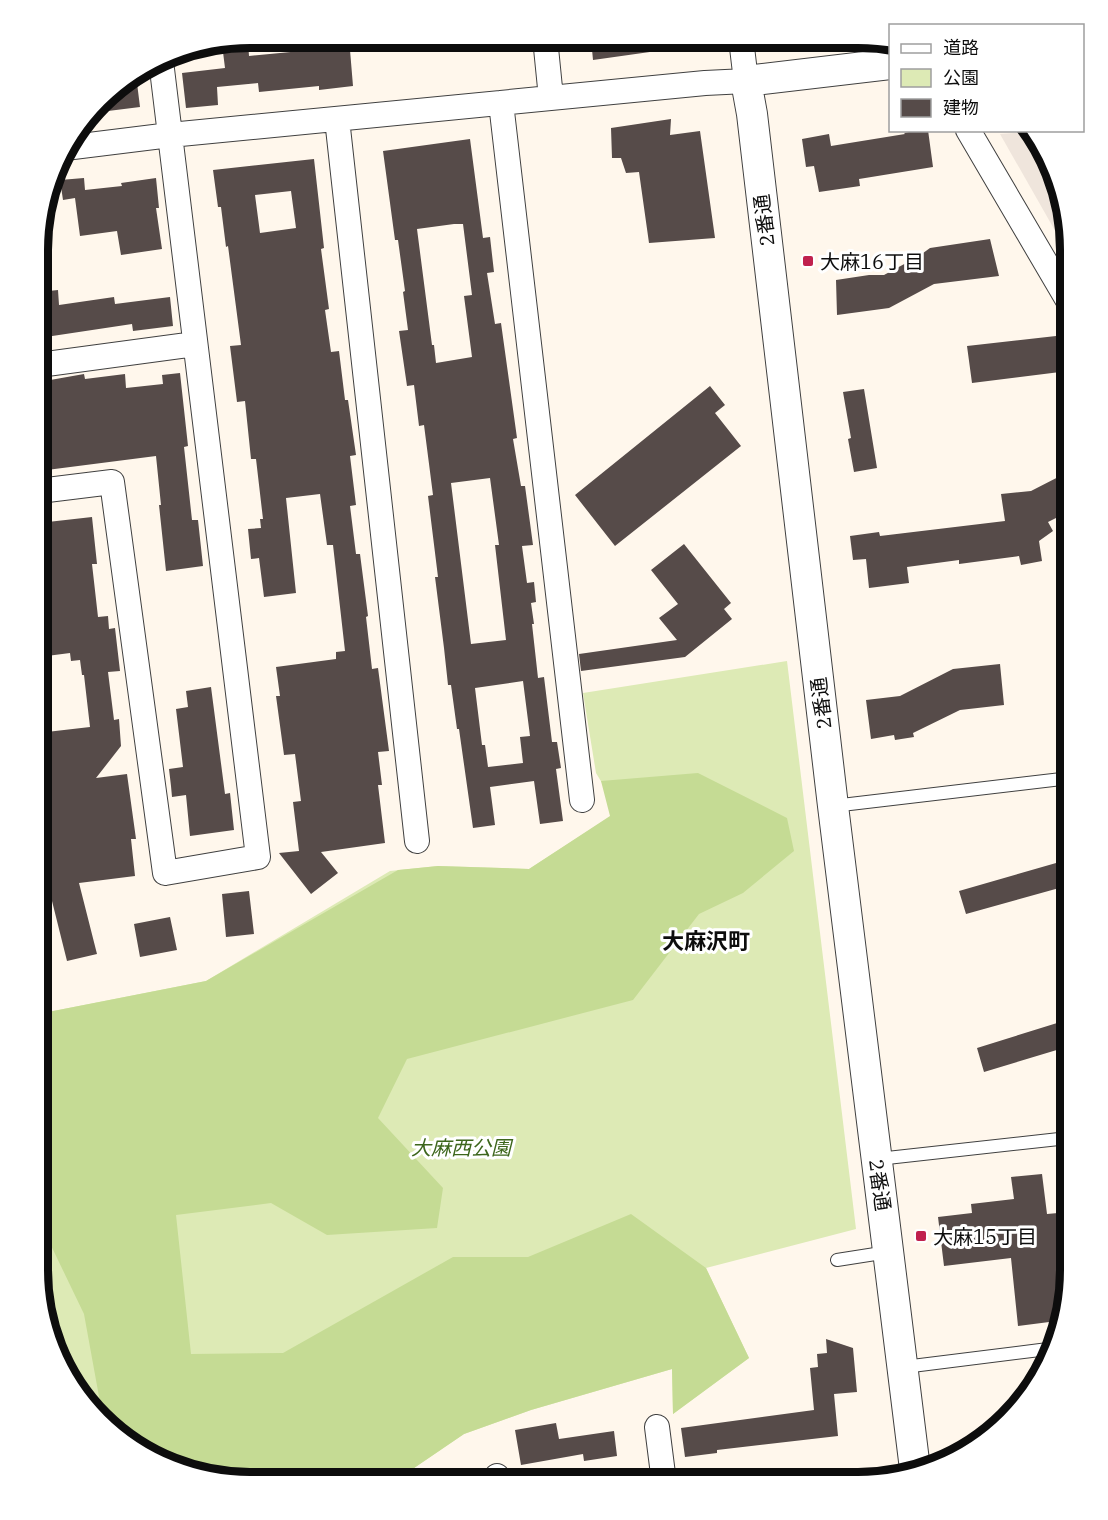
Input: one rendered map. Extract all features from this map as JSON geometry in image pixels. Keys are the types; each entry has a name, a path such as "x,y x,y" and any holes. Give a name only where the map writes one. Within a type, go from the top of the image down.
{"street":[{"path":"546,48 552,98"},
{"path":"742,48 746,81"},
{"path":"77,146 170,135 705,83 746,81 889,64"},
{"path":"48,490 112,482 165,873 258,857 162,69"},
{"name":"2番通","path":"746,81 752,114 833,806 914,1463"},
{"path":"501,103 582,800"},
{"path":"337,119 417,841"},
{"path":"969,132 1060,287"},
{"path":"48,364 195,344"},
{"path":"657,1427 663,1472"}],"lane":[{"path":"833,806 1060,779"},
{"path":"877,1159 1060,1139"},
{"path":"837,1260 889,1252"},
{"path":"904,1367 1043,1350"}],"green space":[{"name":"大麻西公園","path":"787,661 856,1229 706,1268 749,1358 673,1414 672,1369 531,1410 464,1434 408,1472 224,1470 173,1457 149,1445 107,1413 90,1393 69,1359 52,1309 48,1283 48,1012 206,981 390,871 438,866 529,869 619,811 596,773 583,693"},
{"path":"698,773 787,818 794,851 743,893 699,914 633,1000 407,1059 378,1118 443,1188 437,1228 327,1235 271,1203 176,1215 191,1354 283,1353 453,1257 528,1257 631,1214 706,1268 749,1358 673,1414 672,1369 531,1410 464,1434 408,1472 224,1470 173,1457 127,1430 98,1403 84,1314 48,1239 48,1012 206,981 398,870 438,866 529,869 610,816 601,781"}],"shaded area":[{"path":"1022,132 1026,138 1049,185 1059,238 1000,134"}],"building":[{"path":"248,48 249,56 350,48 353,86 319,90 319,86 259,92 258,83 217,87 218,105 186,108 182,73 225,68 223,50"},
{"path":"592,48 664,48 664,50 593,60"},
{"path":"137,83 140,107 103,112"},
{"path":"671,119 670,135 700,131 715,238 649,243 639,172 626,173 621,158 612,158 611,128"},
{"path":"928,132 933,167 859,179 860,186 819,192 814,166 806,167 802,139 829,134 831,146 904,133"},
{"path":"470,139 483,238 490,237 494,272 487,273 495,324 501,323 517,438 513,439 521,486 525,486 533,545 522,546 527,583 534,582 536,602 531,603 538,678 544,677 552,742 557,742 561,768 556,769 563,821 540,824 534,781 490,787 495,825 473,828 459,729 457,729 451,685 448,685 435,577 438,577 428,496 433,495 424,425 419,426 414,385 407,386 399,331 408,330 403,292 405,291 398,240 395,240 383,151","holes":["463,224 472,295 464,296 472,357 436,363 417,229","490,478 499,545 495,545 506,640 471,644 451,483","523,681 530,736 520,737 523,763 488,767 485,745 482,745 475,688"]},
{"path":"314,159 324,248 321,249 329,309 325,310 331,352 339,351 345,400 348,400 356,455 350,456 356,505 350,506 356,554 360,554 372,669 378,668 389,751 378,752 382,785 378,785 385,843 321,852 338,873 311,894 279,853 299,851 293,802 301,801 295,754 284,755 276,696 280,696 276,667 336,659 336,652 345,651 333,545 327,545 320,494 286,498 296,593 264,597 259,558 251,559 248,529 261,528 260,519 263,519 256,459 251,459 245,401 237,402 230,346 241,345 228,246 226,247 221,207 218,207 213,170","holes":["291,191 296,228 260,233 255,195"]},
{"path":"84,178 85,190 122,186 121,183 156,178 159,208 156,208 162,249 121,255 117,231 80,236 75,198 63,200 61,180"},
{"path":"990,239 999,276 934,284 889,308 837,315 836,280 884,275 930,248"},
{"path":"58,290 59,305 114,297 115,304 170,297 173,326 133,331 132,324 48,337 48,291"},
{"path":"1056,336 1060,372 972,383 967,346"},
{"path":"180,373 188,446 184,447 192,520 198,520 203,566 166,571 156,456 48,470 48,380 84,374 85,379 125,374 126,388 163,384 162,375"},
{"path":"710,386 725,405 715,413 741,446 615,546 575,495"},
{"path":"864,389 877,468 854,472 843,392"},
{"path":"1060,476 1060,516 1048,522 1053,531 1039,541 1042,561 1021,565 1019,556 959,564 959,560 907,567 909,583 869,588 866,559 853,560 850,536 879,532 880,536 1005,521 1001,494 1031,491"},
{"path":"92,517 97,564 92,564 98,617 108,616 109,629 115,628 120,671 108,672 114,720 119,719 121,746 96,778 127,774 136,839 131,839 135,876 79,883 97,954 67,961 50,893 48,893 48,732 90,727 80,660 71,661 70,653 48,656 48,522"},
{"path":"684,544 731,603 724,609 732,619 685,657 581,671 579,654 677,640 659,618 678,604 651,570"},
{"path":"1000,664 1004,705 960,710 913,733 914,737 895,740 894,735 871,739 866,700 900,696 953,669"},
{"path":"211,687 225,794 230,793 234,830 190,836 186,795 172,797 169,769 183,767 176,709 188,707 186,691"},
{"path":"1060,862 1060,888 966,914 959,891"},
{"path":"249,891 254,934 226,937 222,894"},
{"path":"170,917 177,950 140,957 134,924"},
{"path":"1060,1022 1060,1049 984,1072 977,1048"},
{"path":"1042,1174 1047,1214 1058,1213 1060,1283 1053,1322 1018,1326 1011,1258 944,1266 938,1217 972,1213 971,1204 1014,1199 1011,1177"},
{"path":"826,1339 853,1348 857,1392 834,1394 838,1436 717,1450 717,1453 685,1457 681,1428 814,1410 810,1368 818,1367 817,1354 827,1353"},
{"path":"556,1423 559,1439 614,1431 617,1456 584,1461 583,1454 521,1465 515,1430"}],"place":[{"name":"大麻16丁目","path":"808,261"},
{"name":"大麻15丁目","path":"921,1236"}],"district":[{"name":"大麻沢町","path":"706,940"}]}
